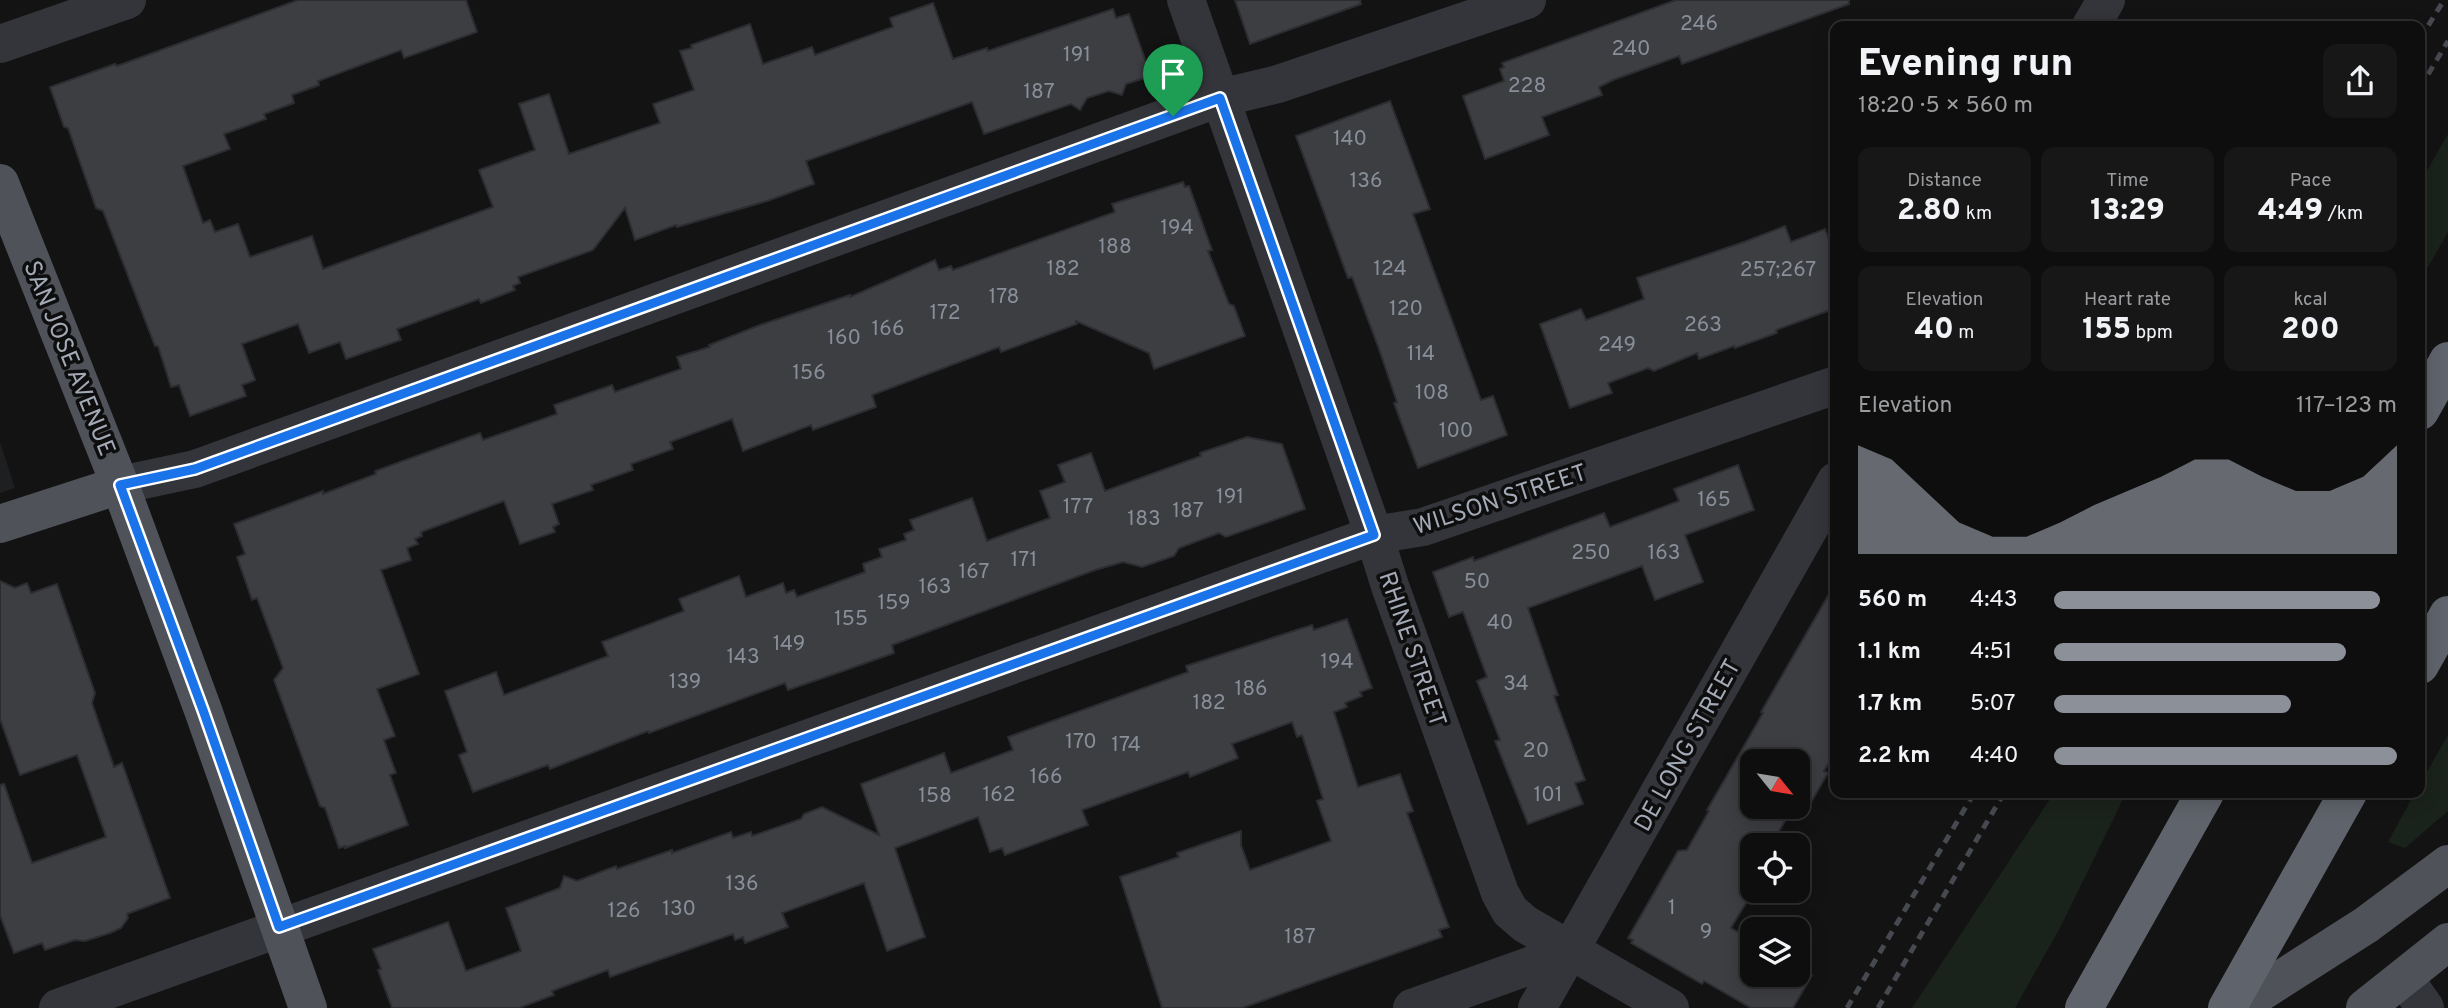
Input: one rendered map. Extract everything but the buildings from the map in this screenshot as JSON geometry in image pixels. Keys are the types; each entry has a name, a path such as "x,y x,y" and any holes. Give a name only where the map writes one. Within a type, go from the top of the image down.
{"highway":[{"path":"2425,402 2448,361"},
{"path":"2425,656 2448,615"},
{"path":"2084,1008 2202,798"},
{"path":"2227,1008 2345,798"}],"main road":[{"name":"SAN JOSE AVENUE","path":"0,183 120,485 208,723 308,1008"},
{"path":"0,524 120,485"},
{"path":"2236,1008 2365,925 2448,864"},
{"path":"2365,1008 2414,993 2448,942"}],"street":[{"path":"0,44 127,0"},
{"name":"RHINE STREET","path":"1185,0 1500,893 1510,911 1525,924 1670,1008"},
{"path":"120,485 195,469 1220,98 1278,85 1527,0"},
{"path":"2094,21 2106,0"},
{"name":"WILSON STREET","path":"58,1008 1374,535 1423,527 1830,387"},
{"name":"DE LONG STREET","path":"1537,1008 1830,492"},
{"path":"1412,1008 1571,950"}],"shaded area":[{"path":"2448,134 2448,232 2425,272 2425,174"},
{"path":"0,442 15,488 0,493"},
{"path":"2448,735 2448,811 2405,848 2388,842 2412,798 2425,798 2425,775"},
{"path":"2051,798 2124,798 2061,926 2015,1008 1912,1008"}],"railway":[{"path":"2425,31 2444,0"},
{"path":"2425,80 2448,41"},
{"path":"1847,1008 1971,798"},
{"path":"1878,1008 2001,798"}],"route":[{"path":"1220,98 1374,535 279,927 120,485 195,469 1173,116 1220,98"}]}
